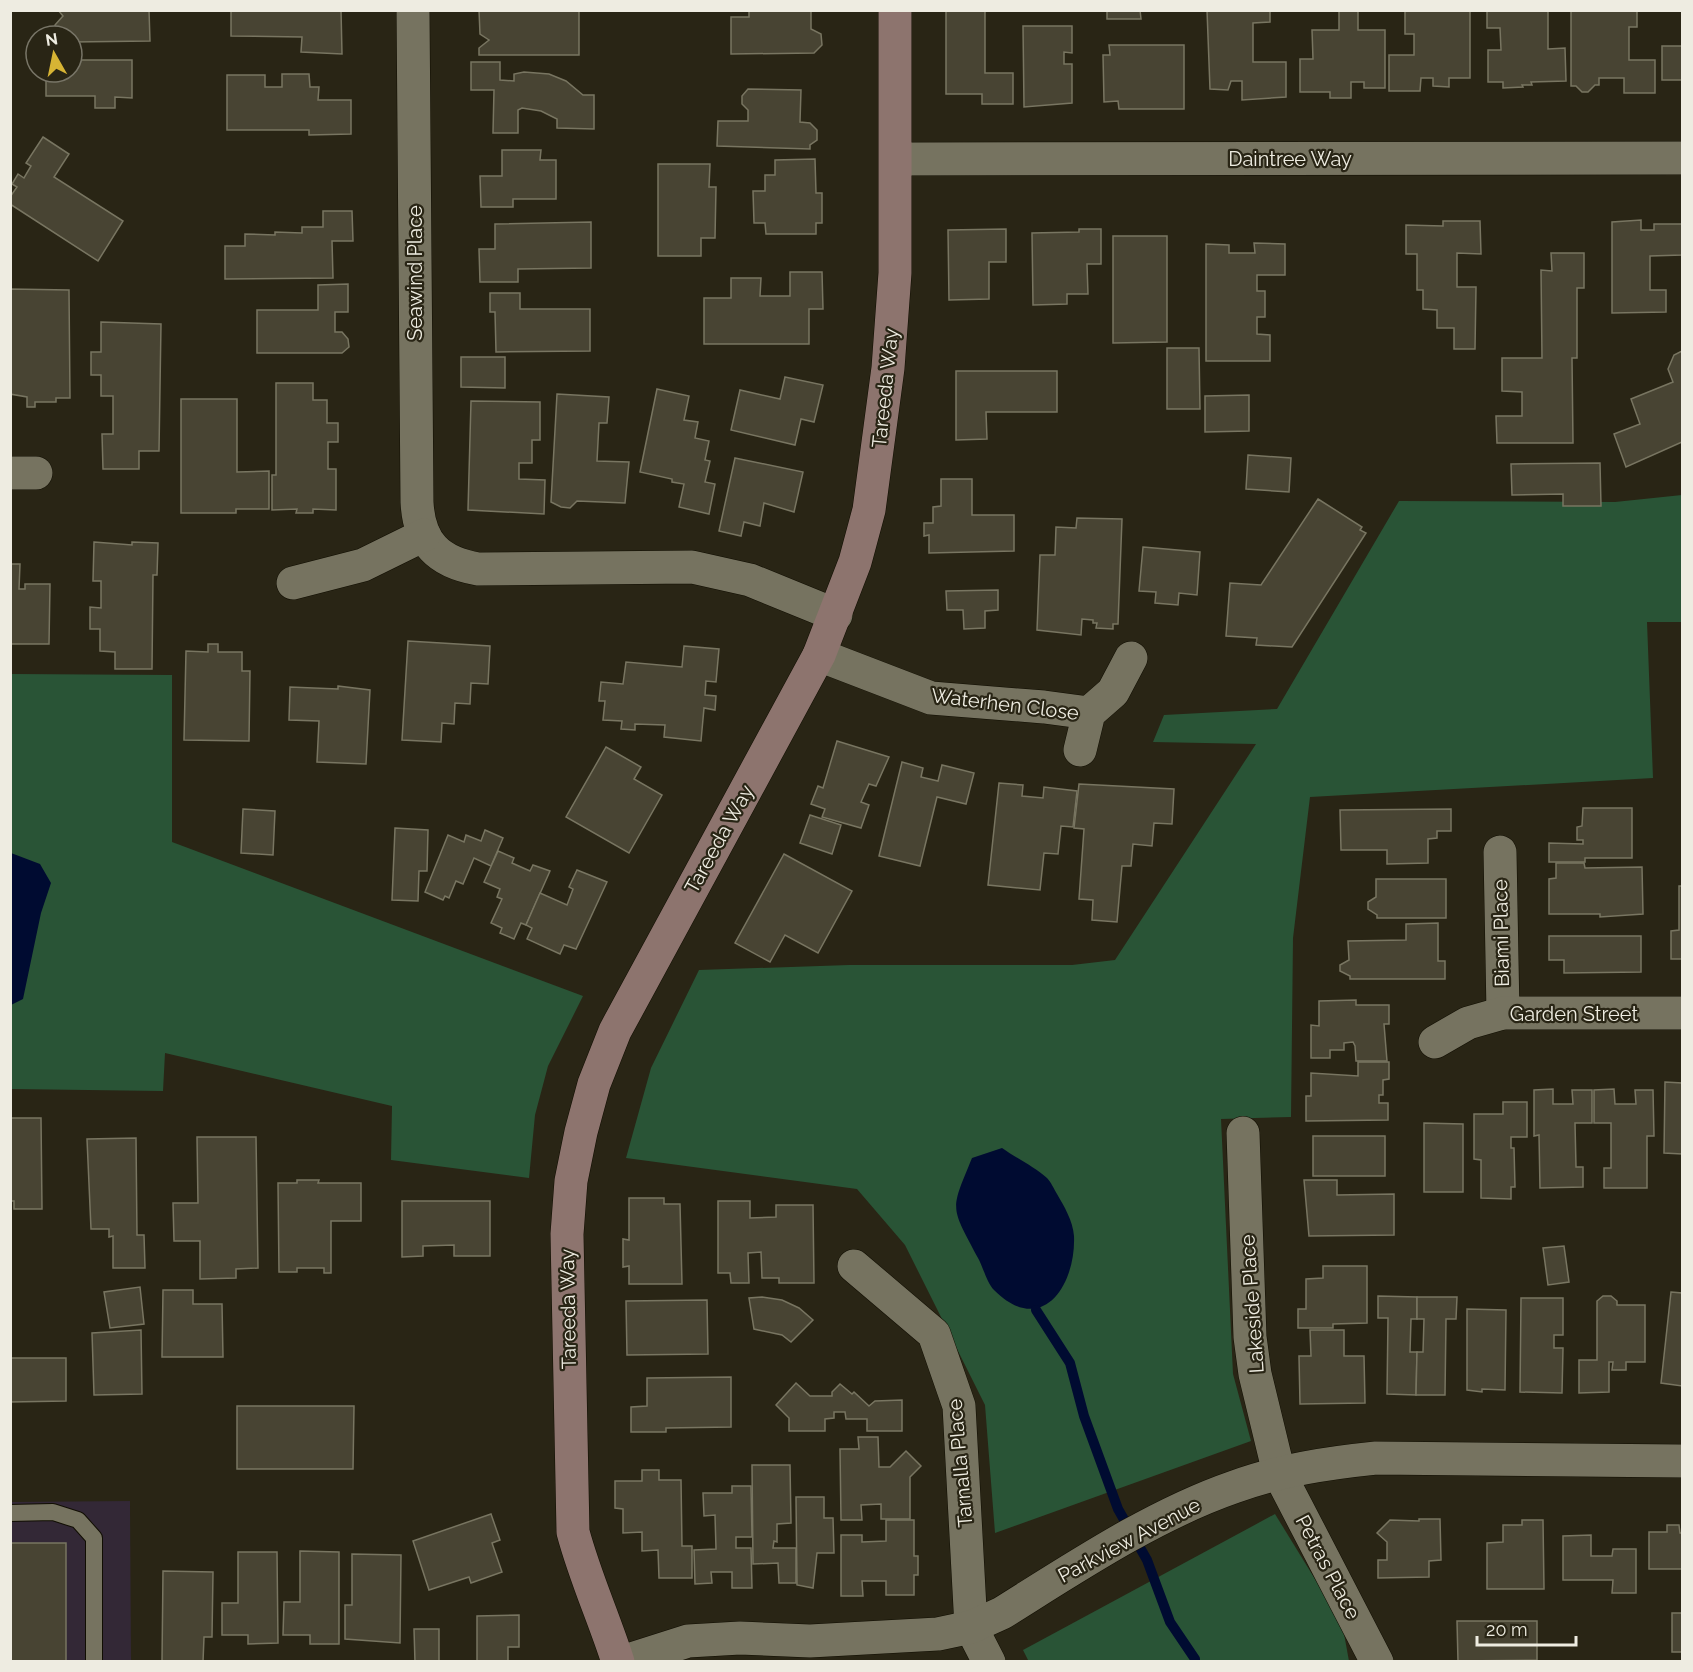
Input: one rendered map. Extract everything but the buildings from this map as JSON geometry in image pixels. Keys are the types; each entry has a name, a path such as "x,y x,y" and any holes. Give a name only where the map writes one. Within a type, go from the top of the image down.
{"street":[{"name":"Seawind Place","path":"413,10 417,502 418,523 424,535 442,557 458,565 478,569 692,567 750,580 836,615"},
{"name":"Tareeda Way","path":"618,1662 604,1619 584,1572 573,1532 567,1234 571,1180 594,1084 615,1031 819,655 855,562 877,460 888,368 895,273 897,159 895,10"},
{"name":"Daintree Way","path":"897,159 1683,158"},
{"path":"293,583 363,565 424,535"},
{"name":"Waterhen Close","path":"819,655 931,698 1089,713"},
{"name":"Waterhen Close","path":"1080,750 1089,713 1113,693 1131,658"},
{"name":"Biami Place","path":"1500,852 1503,1013"},
{"name":"Garden Street","path":"1435,1042 1468,1023 1503,1013 1683,1013"},
{"name":"Lakeside Place","path":"1243,1133 1250,1337 1255,1374 1279,1473"},
{"name":"Tarnalla Place","path":"854,1266 934,1334 959,1406 971,1627"},
{"name":"Parkview Avenue","path":"622,1662 688,1641 740,1638 810,1641 906,1637 971,1627 1002,1613 1176,1511 1233,1487 1279,1473 1332,1462 1376,1458 1683,1461"},
{"name":"Petras Place","path":"1279,1473 1377,1662"},
{"path":"971,1627 989,1662"}],"lane":[{"path":"10,1513 53,1512 78,1520 94,1538 94,1662"}],"shaded area":[{"path":"130,1501 131,1661 11,1661 10,1502"}],"green space":[{"path":"1682,495 1682,622 1647,622 1653,778 1310,797 1293,938 1291,1117 1221,1119 1233,1374 1251,1441 995,1533 985,1405 905,1245 857,1189 626,1158 651,1068 699,970 849,965 1072,965 1115,960 1256,744 1153,742 1164,715 1277,709 1399,501 1615,502"},
{"path":"11,674 172,675 172,842 583,996 548,1066 535,1115 529,1178 391,1160 392,1106 165,1053 163,1091 11,1089"},
{"path":"1275,1514 1342,1623 1349,1661 1029,1662 1023,1650"}],"water":[{"path":"11,853 40,864 51,883 41,913 23,999 11,1005"},
{"path":"1002,1148 1047,1178 1072,1225 1073,1254 1069,1272 1053,1299 1041,1307 1027,1309 1011,1303 994,1290 958,1217 957,1199 972,1158"}],"waterway":[{"path":"1036,1310 1070,1363 1084,1416 1118,1509 1147,1560 1170,1622 1195,1659"}]}
